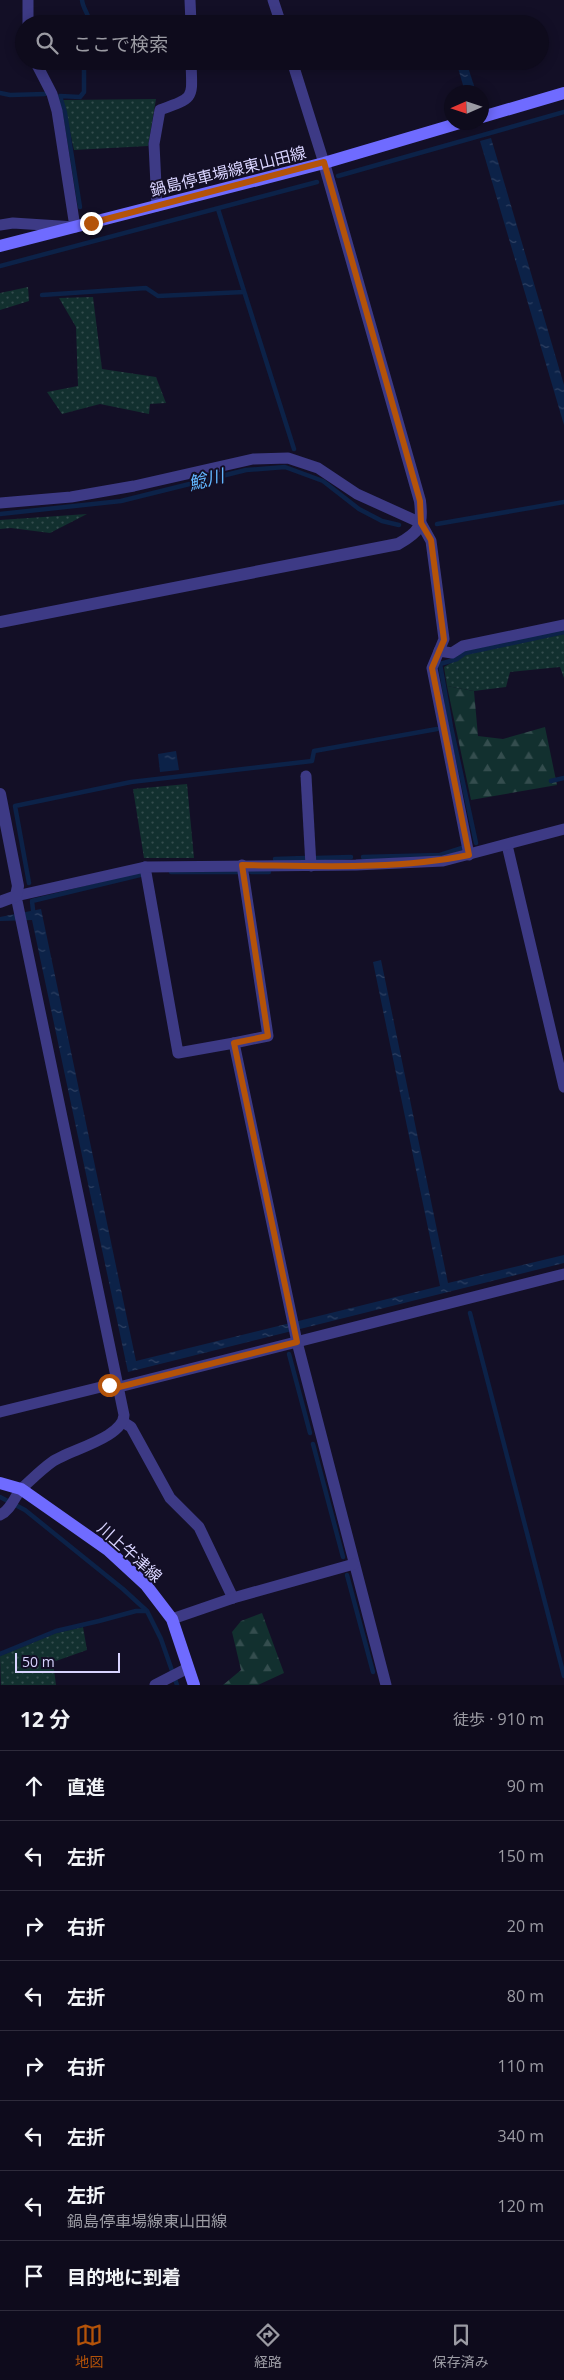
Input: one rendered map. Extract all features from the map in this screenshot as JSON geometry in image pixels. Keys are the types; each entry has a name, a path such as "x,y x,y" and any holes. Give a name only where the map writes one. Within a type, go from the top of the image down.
{"main road":[{"path":"489,115 564,93"},
{"name":"鍋島停車場線東山田線","path":"0,246 324,162 444,127"},
{"name":"川上牛津線","path":"0,1483 21,1490 108,1550 146,1585 172,1619 194,1685"}],"street":[{"path":"28,0 28,15"},
{"path":"190,0 190,15"},
{"path":"274,0 278,15"},
{"path":"0,225 13,223 74,227 57,111 52,94 40,70"},
{"path":"158,206 154,144 160,110 186,100 192,90 191,70"},
{"path":"295,70 324,162 420,501 421,523 431,540 444,640 432,668 469,855"},
{"path":"0,503 71,497 134,486 253,459 288,458 318,468 357,494 421,523"},
{"path":"0,622 398,544 415,535 421,523"},
{"path":"439,651 452,653 463,646 564,625"},
{"path":"306,776 311,866"},
{"path":"0,794 18,886 16,896 119,1387 124,1422 131,1427 170,1498 199,1527 234,1598"},
{"path":"0,902 16,896 144,867 242,865 356,866 443,860 469,855 564,829"},
{"path":"507,845 564,1086"},
{"path":"144,867 178,1053 268,1036 242,865"},
{"path":"234,1043 297,1340 386,1685"},
{"path":"0,1412 109,1385 119,1387 297,1340 564,1274"},
{"path":"3,1513 21,1490 52,1462 115,1431 124,1422"},
{"path":"172,1619 234,1598 354,1564"},
{"path":"160,1682 188,1668"}],"green space":[{"path":"156,99 148,146 74,150 63,100"},
{"path":"28,287 29,301 0,310 0,293"},
{"path":"93,297 102,369 156,377 166,403 150,404 149,414 100,404 62,414 47,392 78,386 76,327 59,298"},
{"path":"87,514 50,533 11,528 0,529 0,520"},
{"path":"564,634 564,678 560,667 510,672 506,687 474,691 447,686 444,667 470,652"},
{"path":"447,686 474,691 478,736 503,739 545,727 557,785 471,800"},
{"path":"187,784 194,858 144,858 133,789"},
{"path":"262,1613 284,1673 258,1685 223,1685 241,1670 232,1632 241,1621"},
{"path":"83,1627 87,1650 53,1662 56,1685 1,1685 0,1656 56,1633"}],"water":[{"path":"459,70 469,70 474,85 463,85"},
{"path":"491,138 564,385 564,425 480,141"},
{"path":"176,751 179,770 160,772 158,754"},
{"path":"41,909 136,1361 440,1286 373,962 381,960 448,1283 564,1255 564,1263 128,1372 32,920 0,921 0,917"}],"waterway":[{"path":"82,0 87,15"},
{"path":"80,207 65,113 60,96 80,97 84,92 84,70"},
{"path":"0,93 10,95 45,94"},
{"path":"338,176 564,112"},
{"path":"0,266 317,182"},
{"path":"218,209 294,449"},
{"path":"42,295 146,288 158,296 244,292"},
{"name":"鯰川","path":"0,514 121,501 246,470 285,467 323,481 359,509 382,521 399,525"},
{"name":"鯰川","path":"437,524 564,502"},
{"path":"476,843 451,727 440,664 457,659 465,653 564,632"},
{"path":"29,883 15,806 131,782 312,761 314,751 437,729"},
{"path":"551,781 564,778"},
{"path":"363,857 440,855 462,848"},
{"path":"316,858 351,857"},
{"path":"275,859 305,858"},
{"path":"171,872 238,872"},
{"path":"251,872 269,872"},
{"path":"33,910 32,901 140,875"},
{"path":"470,1313 564,1676"},
{"path":"289,1354 310,1433"},
{"path":"313,1444 343,1557"},
{"path":"0,1497 25,1510 123,1589 147,1611 161,1639 177,1685"},
{"path":"347,1575 373,1672"},
{"path":"0,1654 56,1631 136,1611 146,1611"}],"route":[{"path":"91,223 324,162 420,501 421,523 431,540 444,640 432,668 469,855 443,860 356,866 242,865 268,1036 234,1043 297,1342 119,1387 109,1385"}]}
